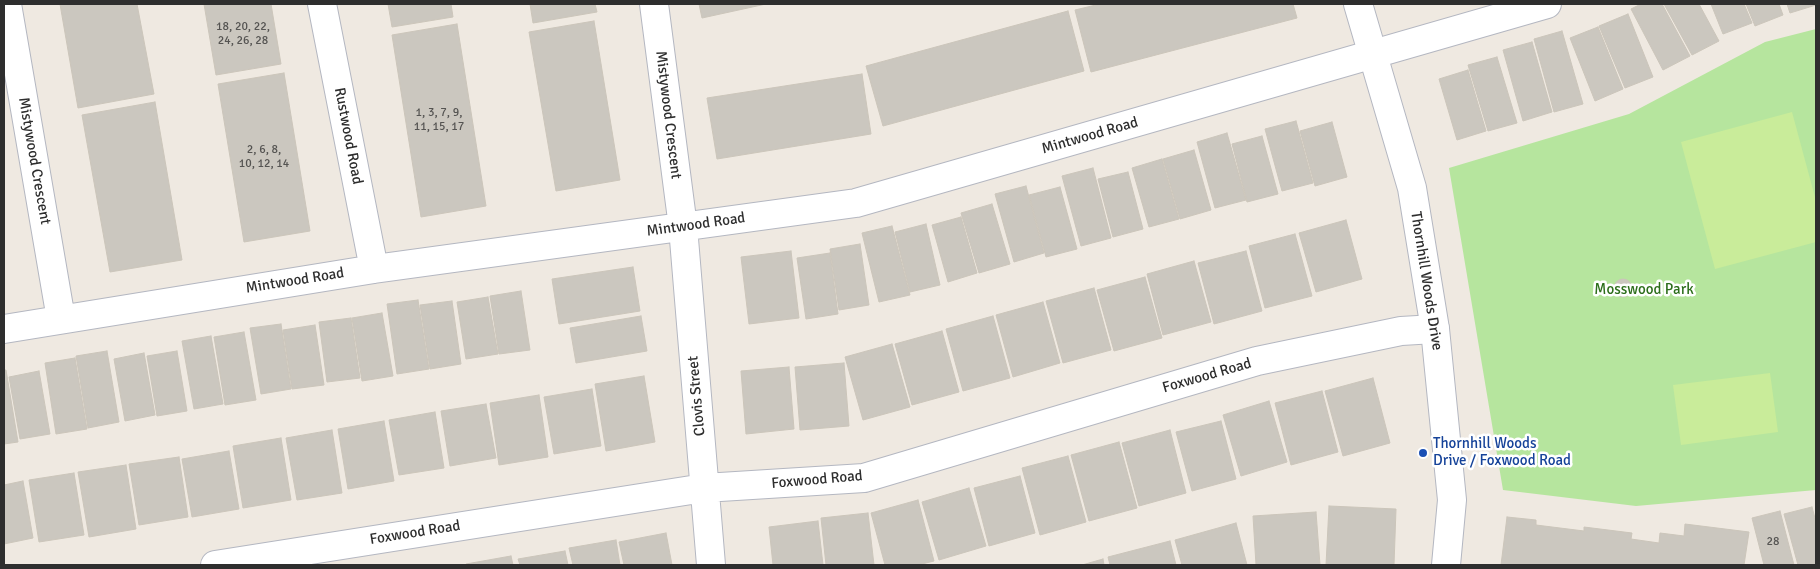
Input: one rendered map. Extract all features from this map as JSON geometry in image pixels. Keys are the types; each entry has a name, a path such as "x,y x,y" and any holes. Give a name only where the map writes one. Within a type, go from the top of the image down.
{"street":[{"name":"Mistywood Crescent","path":"6,4 61,318"},
{"name":"Rustwood Road","path":"322,4 374,269"},
{"name":"Mistywood Crescent","path":"654,4 683,227"},
{"name":"Thornhill Woods Drive","path":"1358,4 1412,188 1435,329 1452,500 1446,565"},
{"name":"Mintwood Road","path":"4,329 61,318 374,269 856,203 1547,4"},
{"name":"Clovis Street","path":"683,227 711,565"},
{"name":"Foxwood Road","path":"215,565 704,488 864,478 1257,361 1401,331 1435,329"}],"green space":[{"name":"Mosswood Park","path":"1816,29 1816,490 1636,506 1503,490 1449,168 1629,114 1765,42"},
{"path":"1792,112 1816,201 1816,242 1715,269 1681,142"},
{"path":"1770,373 1778,432 1681,445 1673,385"}],"building":[{"path":"60,4 137,4 154,94 78,108"},
{"path":"204,4 271,4 281,64 216,75"},
{"path":"388,4 451,4 453,17 392,27"},
{"path":"530,4 595,4 597,12 533,23"},
{"path":"699,4 766,4 702,18"},
{"path":"1100,4 1293,4 1297,18 1091,72 1075,10"},
{"path":"1641,4 1662,4 1690,56 1663,70 1631,9"},
{"path":"1664,4 1699,4 1719,41 1692,55"},
{"path":"1711,4 1744,4 1752,23 1723,34"},
{"path":"1746,4 1779,4 1783,15 1755,26"},
{"path":"1787,4 1816,4 1816,5 1790,13"},
{"path":"1068,11 1084,71 883,126 866,66"},
{"path":"1628,14 1653,77 1625,88 1599,26"},
{"path":"594,21 620,180 556,191 529,32"},
{"path":"457,24 486,206 421,217 392,35"},
{"path":"1598,27 1623,89 1595,101 1570,38"},
{"path":"1562,31 1583,104 1554,112 1534,39"},
{"path":"1532,42 1552,112 1523,121 1503,50"},
{"path":"1497,57 1517,123 1488,131 1468,65"},
{"path":"1468,70 1486,131 1457,140 1439,79"},
{"path":"284,73 310,231 244,242 218,84"},
{"path":"862,74 871,134 717,159 707,98"},
{"path":"155,102 182,260 110,272 82,115"},
{"path":"1296,121 1313,183 1282,191 1265,129"},
{"path":"1332,122 1347,177 1315,186 1300,131"},
{"path":"1227,133 1246,200 1215,208 1197,142"},
{"path":"1262,136 1278,194 1247,202 1232,144"},
{"path":"1194,150 1211,210 1180,219 1163,159"},
{"path":"1162,159 1179,219 1149,227 1132,168"},
{"path":"1093,168 1111,238 1081,246 1062,176"},
{"path":"1128,172 1143,229 1113,237 1098,179"},
{"path":"1026,186 1044,253 1014,262 995,194"},
{"path":"1060,187 1077,249 1046,257 1029,195"},
{"path":"992,204 1010,264 979,273 961,213"},
{"path":"961,217 977,273 948,282 932,225"},
{"path":"1346,220 1362,279 1316,292 1299,233"},
{"path":"926,224 940,285 910,292 895,232"},
{"path":"892,226 910,295 879,302 862,233"},
{"path":"1295,234 1312,296 1265,308 1249,246"},
{"path":"860,244 869,305 839,310 830,249"},
{"path":"791,251 799,318 749,324 741,257"},
{"path":"1246,251 1262,311 1214,324 1198,263"},
{"path":"830,253 838,314 806,319 797,258"},
{"path":"1194,261 1211,322 1163,335 1147,274"},
{"path":"633,267 640,311 559,324 552,279"},
{"path":"1145,277 1162,338 1114,351 1097,290"},
{"path":"1623,279 1629,282 1632,288 1629,294 1623,297 1617,294 1614,288 1617,282"},
{"path":"1094,288 1111,350 1063,363 1046,301"},
{"path":"521,291 530,350 499,354 490,296"},
{"path":"488,297 498,354 466,359 457,302"},
{"path":"418,300 429,369 397,374 387,304"},
{"path":"452,301 461,364 430,369 420,305"},
{"path":"1043,302 1060,363 1013,377 996,315"},
{"path":"382,313 393,376 362,381 352,318"},
{"path":"641,316 647,351 576,363 570,328"},
{"path":"993,316 1010,378 963,391 946,329"},
{"path":"351,318 360,378 327,382 319,322"},
{"path":"281,324 291,389 261,394 250,328"},
{"path":"315,325 324,385 292,389 283,330"},
{"path":"942,331 959,392 912,405 895,344"},
{"path":"244,332 256,400 225,405 214,337"},
{"path":"211,336 223,404 194,409 182,341"},
{"path":"892,344 910,407 863,420 845,357"},
{"path":"107,351 119,422 88,428 76,356"},
{"path":"177,351 187,411 157,416 147,356"},
{"path":"144,353 155,415 125,421 114,359"},
{"path":"75,358 87,429 56,434 45,363"},
{"path":"844,363 849,426 800,430 795,367"},
{"path":"789,367 794,429 746,434 741,371"},
{"path":"4,370 6,370 18,442 4,444"},
{"path":"39,371 50,434 20,439 9,377"},
{"path":"644,376 655,442 606,451 595,384"},
{"path":"1373,378 1390,443 1343,456 1325,391"},
{"path":"592,389 601,446 554,454 544,397"},
{"path":"1322,391 1338,452 1291,465 1275,403"},
{"path":"539,395 548,457 499,465 490,403"},
{"path":"1269,401 1287,462 1241,476 1223,415"},
{"path":"486,404 496,458 450,466 441,411"},
{"path":"435,412 444,468 399,475 389,420"},
{"path":"384,421 394,481 348,489 338,429"},
{"path":"1221,421 1236,479 1192,491 1176,432"},
{"path":"332,430 342,493 297,500 286,438"},
{"path":"1170,430 1186,493 1139,506 1122,443"},
{"path":"281,438 291,500 243,508 233,446"},
{"path":"1119,442 1137,508 1089,521 1071,455"},
{"path":"229,451 239,509 192,517 182,459"},
{"path":"1068,456 1086,522 1040,535 1022,468"},
{"path":"179,457 188,517 139,525 129,464"},
{"path":"126,465 136,529 89,537 78,472"},
{"path":"74,473 84,535 39,542 29,480"},
{"path":"1020,476 1035,533 989,546 974,488"},
{"path":"23,481 33,538 4,544 4,485"},
{"path":"969,488 986,546 939,560 922,502"},
{"path":"918,500 934,561 918,565 885,565 871,513"},
{"path":"1329,506 1396,509 1394,565 1326,565"},
{"path":"1812,507 1816,522 1816,565 1798,565 1784,514"},
{"path":"1780,511 1794,565 1764,565 1752,518"},
{"path":"1316,512 1320,565 1256,565 1253,516"},
{"path":"868,513 874,565 826,565 821,518"},
{"path":"1507,517 1536,520 1536,525 1584,531 1584,527 1632,533 1631,539 1659,543 1660,533 1684,536 1685,524 1749,532 1744,565 1501,565"},
{"path":"818,521 823,565 773,565 769,527"},
{"path":"1236,523 1247,565 1182,565 1175,540"},
{"path":"666,533 672,565 624,565 619,542"},
{"path":"616,540 620,565 573,565 569,548"},
{"path":"1170,541 1176,565 1110,565 1108,557"},
{"path":"565,551 568,565 520,565 518,559"},
{"path":"511,556 513,565 466,565 466,564"},
{"path":"1103,559 1104,565 1082,565"}],"place":[{"name":"Thornhill Woods Drive / Foxwood Road","path":"1423,453"}]}
